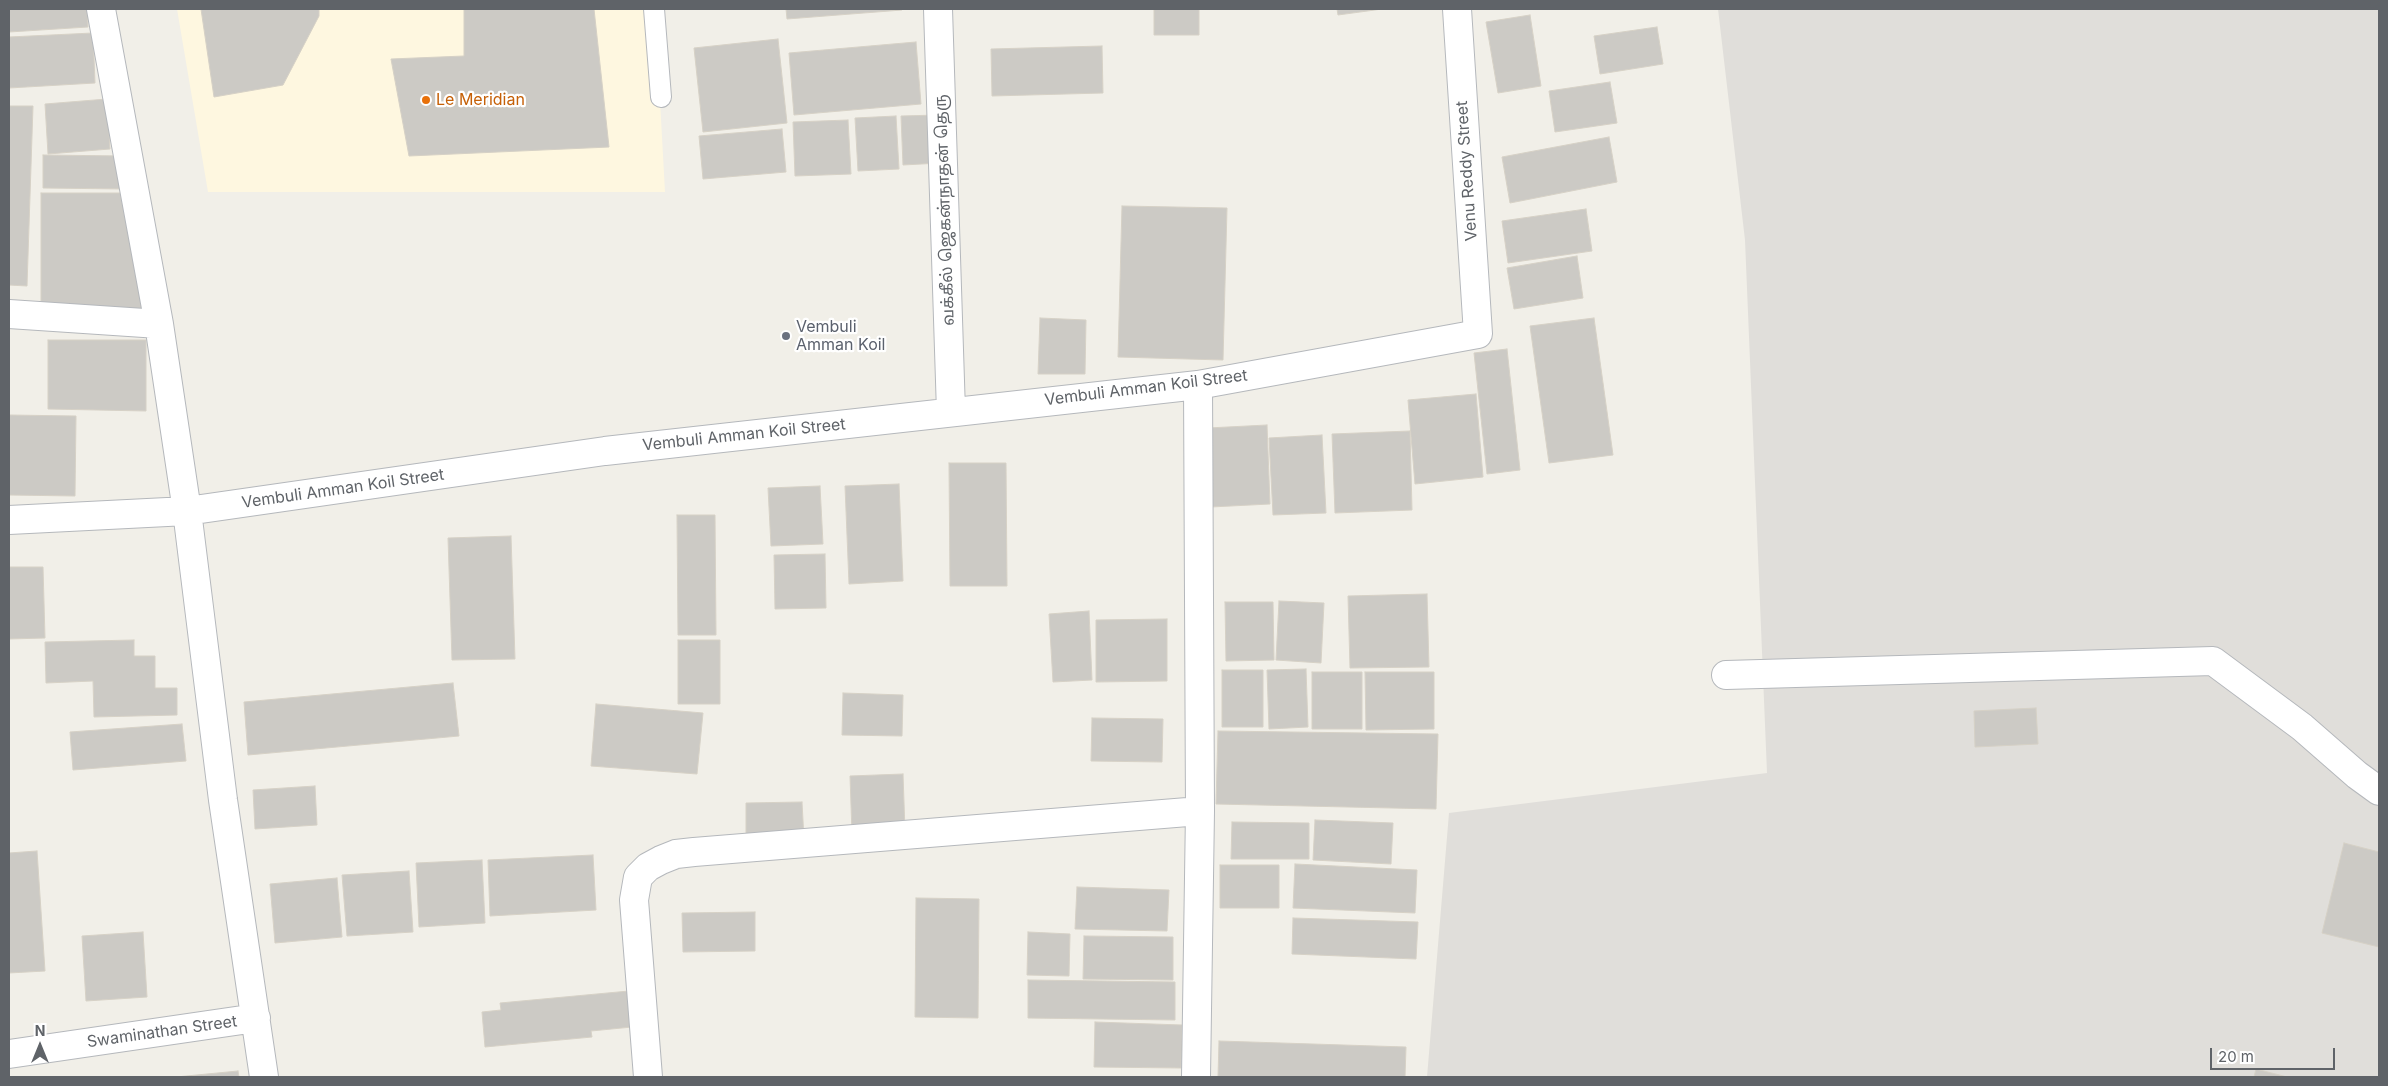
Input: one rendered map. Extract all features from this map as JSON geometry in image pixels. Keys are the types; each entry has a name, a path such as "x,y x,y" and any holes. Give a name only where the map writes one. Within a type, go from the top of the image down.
{"street":[{"path":"101,9 159,324 186,511 223,800 264,1077"},
{"name":"வக்கீல் ஜெகன்நாதன் தெரு","path":"938,9 951,412"},
{"name":"Venu Reddy Street","path":"1457,9 1478,334"},
{"path":"9,314 159,324"},
{"name":"Vembuli Amman Koil Street","path":"9,520 186,511 605,451 1198,385 1478,334"},
{"path":"1196,1077 1200,811 1198,385"},
{"path":"1726,674 2213,661 2302,727 2357,775 2379,791"},
{"path":"648,1077 634,900 638,877 648,867 661,860 676,854 694,852 1200,811"},
{"name":"Swaminathan Street","path":"9,1054 256,1018"}],"lane":[{"path":"654,9 660,97"}],"shaded area":[{"name":"Le Meridian","path":"177,9 655,9 665,192 208,192"},
{"path":"1718,9 2379,9 2379,1077 1427,1077 1449,813 1767,773 1745,240"}],"building":[{"path":"9,9 87,9 88,27 9,32"},
{"path":"201,9 319,9 319,16 283,85 214,97"},
{"path":"464,9 594,9 609,147 409,156 391,59 464,56"},
{"path":"786,9 902,9 902,10 787,19"},
{"path":"1154,9 1199,9 1199,35 1154,35"},
{"path":"1337,9 1382,9 1338,15"},
{"path":"1530,15 1541,86 1498,93 1486,22"},
{"path":"1657,27 1663,64 1600,74 1594,36"},
{"path":"93,33 95,83 9,88 9,37"},
{"path":"778,39 787,123 703,132 694,48"},
{"path":"916,42 921,104 794,115 789,53"},
{"path":"1102,46 1103,93 992,96 991,49"},
{"path":"1610,82 1617,123 1555,132 1549,91"},
{"path":"107,99 110,149 48,154 45,104"},
{"path":"9,106 33,106 27,286 9,285"},
{"path":"938,115 940,163 903,165 901,116"},
{"path":"896,116 899,169 858,171 855,118"},
{"path":"848,120 851,174 795,176 793,122"},
{"path":"782,129 786,172 703,179 699,136"},
{"path":"1609,137 1617,182 1510,203 1502,157"},
{"path":"43,155 124,156 124,189 43,188"},
{"path":"41,193 120,193 143,309 41,311"},
{"path":"1122,206 1227,208 1223,360 1118,357"},
{"path":"1586,209 1592,251 1508,263 1502,221"},
{"path":"1577,256 1583,298 1514,309 1507,268"},
{"path":"1040,318 1086,320 1085,374 1038,374"},
{"path":"1594,318 1613,455 1549,463 1530,326"},
{"path":"48,340 146,340 146,411 48,409"},
{"path":"1507,349 1520,470 1487,474 1474,353"},
{"path":"1476,394 1483,477 1415,484 1408,400"},
{"path":"9,415 76,416 75,496 9,495"},
{"path":"1267,425 1270,504 1211,507 1208,428"},
{"path":"1410,431 1412,510 1335,513 1332,434"},
{"path":"1322,435 1326,513 1273,515 1269,438"},
{"path":"949,463 1006,463 1007,586 950,586"},
{"path":"899,484 903,581 849,584 845,486"},
{"path":"820,486 823,544 771,546 768,488"},
{"path":"677,515 715,515 716,635 678,635"},
{"path":"511,536 515,659 452,660 448,538"},
{"path":"825,554 826,608 775,609 774,555"},
{"path":"9,567 43,567 45,638 9,639"},
{"path":"1427,594 1429,667 1350,668 1348,596"},
{"path":"1279,601 1324,603 1321,663 1276,660"},
{"path":"1225,602 1273,602 1274,660 1226,661"},
{"path":"1089,611 1092,680 1053,682 1049,614"},
{"path":"1167,619 1167,681 1096,682 1096,620"},
{"path":"134,640 134,656 155,656 155,688 177,688 177,715 94,717 93,681 46,683 45,642"},
{"path":"678,640 720,640 720,704 678,704"},
{"path":"1306,669 1308,727 1269,729 1267,670"},
{"path":"1222,670 1263,670 1263,727 1222,727"},
{"path":"1312,672 1362,672 1362,729 1312,729"},
{"path":"1365,672 1434,672 1434,729 1366,730"},
{"path":"453,683 459,736 248,755 244,702"},
{"path":"843,693 903,695 902,736 842,735"},
{"path":"596,704 703,713 697,774 591,766"},
{"path":"2036,708 2038,744 1975,747 1974,711"},
{"path":"1092,718 1163,719 1162,762 1091,761"},
{"path":"182,724 186,761 73,770 70,732"},
{"path":"1218,731 1438,734 1436,809 1216,804"},
{"path":"903,774 905,831 852,834 850,776"},
{"path":"315,786 317,825 255,829 253,790"},
{"path":"802,802 804,839 746,841 746,803"},
{"path":"1315,820 1393,823 1391,864 1313,860"},
{"path":"1232,822 1309,823 1309,859 1231,859"},
{"path":"2344,843 2379,852 2379,947 2322,933"},
{"path":"37,851 45,971 9,973 9,853"},
{"path":"593,855 596,910 490,916 488,860"},
{"path":"482,860 485,923 419,927 416,863"},
{"path":"1295,864 1417,870 1415,913 1293,908"},
{"path":"1220,865 1279,865 1279,908 1220,908"},
{"path":"409,871 413,932 347,936 342,875"},
{"path":"337,878 342,937 275,943 270,884"},
{"path":"1077,887 1169,890 1167,931 1075,929"},
{"path":"916,898 979,899 978,1018 915,1017"},
{"path":"755,912 755,951 683,952 682,913"},
{"path":"1293,918 1418,922 1416,959 1292,954"},
{"path":"143,932 147,997 86,1001 82,936"},
{"path":"1028,932 1070,934 1069,976 1027,975"},
{"path":"1084,936 1173,937 1173,980 1083,979"},
{"path":"1028,980 1175,982 1175,1020 1028,1018"},
{"path":"629,991 632,1027 591,1031 592,1037 485,1047 482,1012 501,1010 500,1003"},
{"path":"1095,1022 1182,1025 1181,1068 1094,1067"},
{"path":"1219,1041 1406,1047 1405,1077 1218,1077"},
{"path":"2256,1069 2287,1077 2254,1077"},
{"path":"238,1071 239,1077 176,1077"}],"place":[{"name":"Le Meridian","path":"426,100"},
{"name":"Vembuli Amman Koil","path":"786,336"}]}
